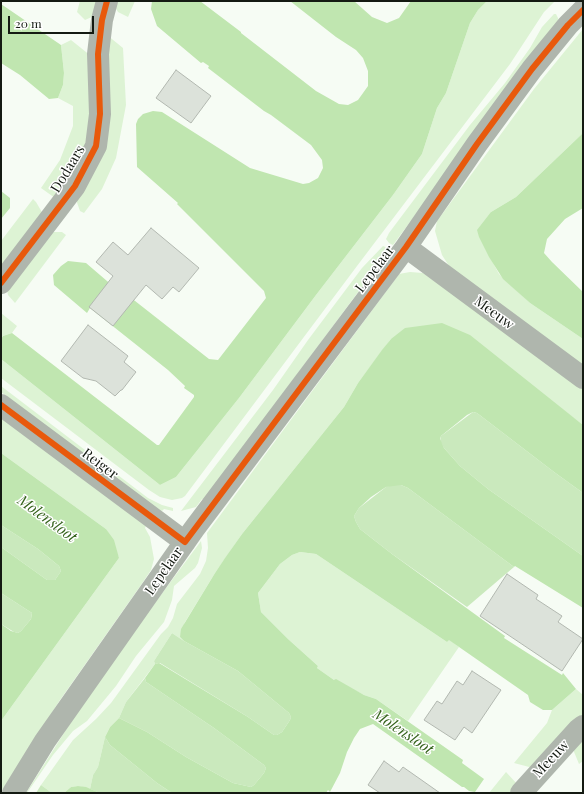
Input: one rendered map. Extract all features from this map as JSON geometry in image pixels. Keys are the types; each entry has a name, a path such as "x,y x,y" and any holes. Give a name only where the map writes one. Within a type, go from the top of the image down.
{"street":[{"name":"Dodaars","path":"1,283 75,186 96,146 100,114 98,54 102,20 107,1"},
{"name":"Lepelaar","path":"13,793 45,741 217,498 406,247 477,144 532,69 568,25 583,10"},
{"name":"Meeuw","path":"406,247 583,378"},
{"name":"Reiger","path":"1,404 185,542"},
{"name":"Meeuw","path":"521,793 578,729 583,726"}],"shaded area":[{"path":"80,1 99,1 94,16 85,20 77,12"},
{"path":"116,1 135,1 128,17 118,12 114,5"},
{"path":"487,1 555,1 544,12 510,64 185,496 172,500 160,497 149,490 1,378 1,359 160,485 176,477 239,398 393,195 422,154 437,108 446,93 470,23 478,10"},
{"path":"554,14 556,14 558,18 559,24 543,42 393,245 389,243 386,239 389,233 470,125 505,83 530,48 542,27"},
{"path":"583,29 583,133 516,197 491,212 485,248 499,274 530,303 583,339 583,368 449,266 442,255 435,231 437,221 534,89"},
{"path":"107,35 123,48 126,105 116,158 102,189 84,213 80,211 75,197"},
{"path":"71,40 91,56 93,81 87,145 55,198 41,188 60,160 73,126 73,106 58,98 63,85 64,73 61,45"},
{"path":"33,199 43,214 1,268 1,241"},
{"path":"49,232 62,232 66,235 15,303 8,295 6,287"},
{"path":"383,246 390,249 204,500 202,499 196,507 181,511 273,390 362,268"},
{"path":"410,272 423,273 521,342 583,389 583,425 546,397 391,339 358,383 344,407 242,534 215,573 185,622 180,637 184,641 172,633 154,661 155,664 126,702 119,718 110,727 105,737 98,767 93,775 90,789 78,786 71,787 64,793 52,793 41,785 73,740 111,703 161,634 168,627 173,618 177,604 200,574 206,561 208,548 207,533 399,274"},
{"path":"1,313 17,326 12,333 3,336 1,339"},
{"path":"1,386 148,498 162,505 173,508 173,511 164,509 162,511 152,505 1,392"},
{"path":"473,412 477,413 583,493 583,556 488,489 460,466 444,448 440,441 441,436"},
{"path":"1,418 146,526 145,528 150,537 154,559 151,570 60,700 1,792 1,721 119,558 106,529 1,453"},
{"path":"401,485 408,488 514,567 467,607 392,554 360,529 354,516 359,508 386,487"},
{"path":"1,525 38,549 59,566 61,571 55,580 47,580 1,547"},
{"path":"201,541 202,548 198,563 195,568 174,586 172,600 164,622 136,656 116,686 87,721 73,731 53,755 26,793 83,703"},
{"path":"300,552 316,554 447,642 449,639 459,647 408,721 376,699 364,695 334,680 317,668 318,666 261,612 258,593 280,564 292,555"},
{"path":"1,593 32,613 31,619 18,633 1,624"},
{"path":"172,633 238,671 289,713 291,717 290,720 282,732 274,735 248,717 160,663 155,664 154,661"},
{"path":"145,678 146,682 214,728 264,765 266,768 264,773 254,785 251,787 233,783 186,757 147,732 119,718 126,702"},
{"path":"576,689 583,695 583,718 533,768 514,763 547,723 552,710"},
{"path":"583,736 583,761 579,764 572,747"},
{"path":"105,737 110,745 157,783 172,793 100,793 90,789 93,775 98,767"},
{"path":"506,772 518,785 512,793 489,793"},
{"path":"41,785 52,793 36,793"}],"water":[{"path":"152,1 200,1 316,91 339,104 348,105 358,100 368,86 368,71 363,58 356,50 336,37 290,1 354,1 372,17 387,23 399,18 411,1 487,1 478,10 470,23 446,93 437,108 422,154 393,195 239,398 176,477 160,485 1,359 1,339 3,336 12,333 157,445 159,445 194,395 184,388 185,386 168,370 90,308 87,313 54,285 53,275 68,261 86,263 128,299 130,297 209,359 218,360 266,298 264,291 177,204 178,203 137,167 136,124 138,119 143,114 153,111 162,112 250,168 303,184 309,183 318,178 323,168 322,160 311,145 208,68 209,66 203,62 201,63 157,26 151,9"},
{"path":"1,4 61,45 64,73 63,85 58,98 49,99 20,75 1,63"},
{"path":"583,133 583,208 565,219 547,239 544,253 583,292 583,339 530,303 503,279 489,257 477,230 491,212 516,197"},
{"path":"1,191 10,198 10,208 1,219"},
{"name":"Molensloot","path":"442,323 470,335 583,425 583,493 477,413 473,412 467,415 441,436 440,439 444,448 460,466 488,489 583,556 583,608 515,566 514,567 408,488 401,485 386,487 371,497 359,508 354,516 356,522 360,529 505,636 504,638 562,675 563,673 576,689 552,710 543,710 530,702 528,695 449,640 447,642 316,554 300,552 292,555 280,564 258,593 261,612 318,666 317,668 334,680 336,679 364,695 376,699 463,760 462,763 484,779 475,792 469,791 373,724 360,729 354,738 347,752 340,773 330,792 328,790 326,793 172,793 157,783 110,745 105,737 110,727 119,718 147,732 186,757 233,783 251,787 264,773 266,768 264,765 214,728 146,682 145,678 155,664 159,663 248,717 274,735 282,732 290,720 291,717 289,713 238,671 184,641 180,637 181,629 215,573 242,534 344,407 358,383 391,339 405,328"},
{"name":"Molensloot","path":"1,453 106,529 114,540 119,558 1,721 1,624 11,631 18,633 31,619 32,613 1,593 1,547 47,580 55,580 61,571 59,566 38,549 1,525"},
{"path":"71,787 86,787 100,793 64,793"}],"building":[{"path":"176,70 211,96 191,123 156,98"},
{"path":"151,228 199,268 179,292 173,287 162,299 146,285 113,326 89,307 113,276 96,262 113,242 128,255"},
{"path":"88,325 128,356 124,362 136,372 122,390 115,396 96,381 83,378 61,361"},
{"path":"507,574 538,595 536,599 562,616 558,622 583,639 562,671 480,616"},
{"path":"472,671 501,690 472,733 464,727 455,740 424,720 437,701 442,704 457,681 463,685"},
{"path":"384,761 399,772 403,767 440,793 380,793 368,785"}],"cycle path":[{"path":"1,283 75,186 96,146 100,114 98,54 102,20 107,1"},
{"path":"1,405 185,542 406,247 477,144 532,69 568,25 583,10"}]}
